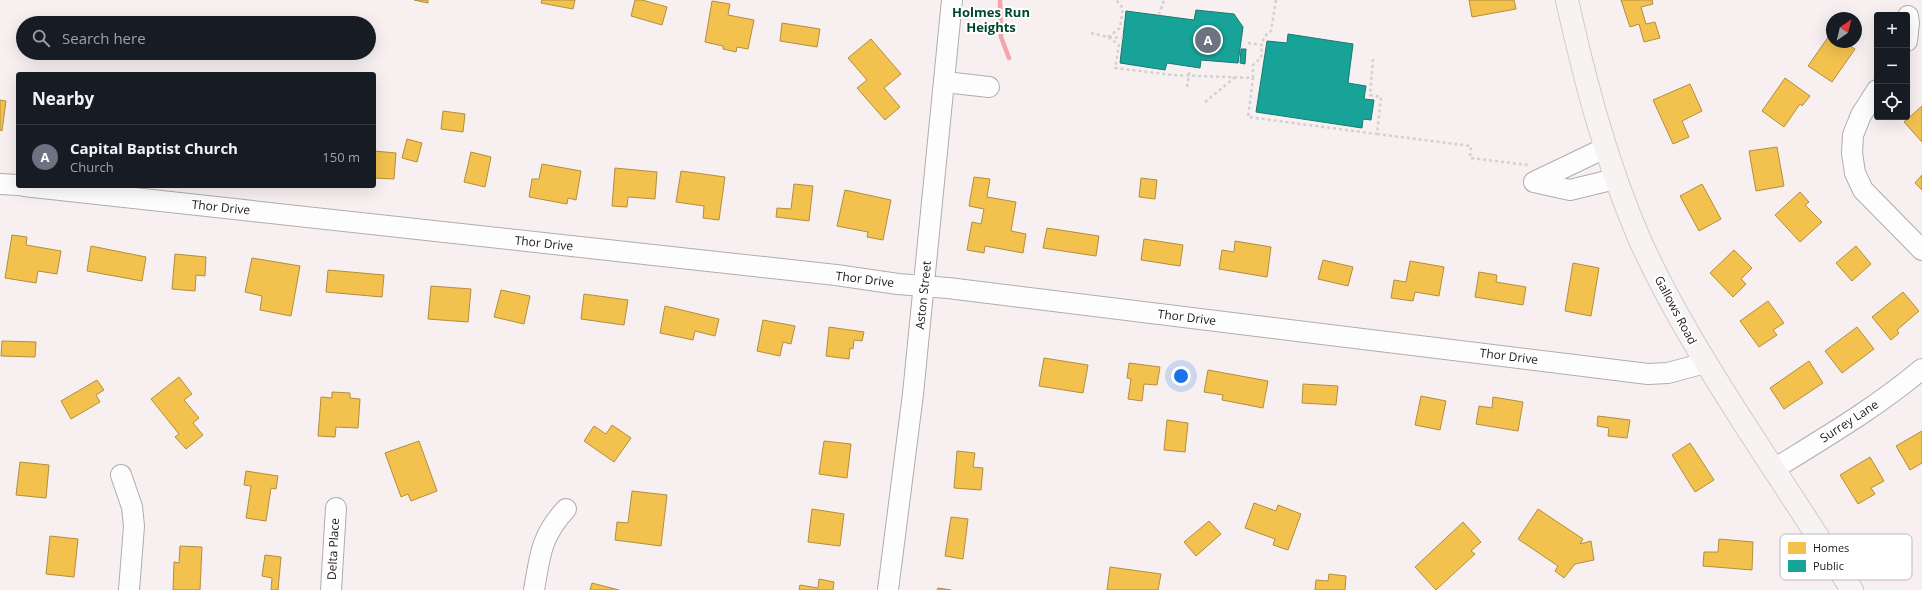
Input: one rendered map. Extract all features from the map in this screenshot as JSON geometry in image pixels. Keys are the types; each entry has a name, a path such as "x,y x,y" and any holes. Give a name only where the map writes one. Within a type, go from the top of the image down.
{"main road":[{"name":"Gallows Road","path":"1566,0 1605,148 1640,239 1672,304 1705,362 1816,534"}],"street":[{"name":"Aston Street","path":"888,590 913,394 945,82 951,0"},
{"path":"945,82 989,87"},
{"path":"1874,95 1861,115 1853,135 1852,153 1855,173 1862,190 1922,250"},
{"path":"1533,174 1605,148"},
{"path":"1533,174 1570,190 1616,179"},
{"path":"0,184 16,185"},
{"name":"Thor Drive","path":"42,188 924,286 1648,374 1668,373 1705,362"},
{"name":"Surrey Lane","path":"1774,469 1905,383 1922,369"},
{"path":"121,475 132,507 134,526 129,590"},
{"name":"Delta Place","path":"331,590 336,508"},
{"path":"534,590 540,550 545,537 554,522 566,509"}],"path":[{"path":"1108,37 1120,28 1123,8 1116,0"},
{"path":"1159,15 1164,0"},
{"path":"1276,0 1271,31 1264,37 1261,58 1253,65 1248,118 1472,146 1470,158 1533,174"},
{"path":"1091,33 1108,37 1123,38"},
{"path":"1108,37 1119,45 1115,68 1189,76 1252,78"},
{"path":"1248,43 1262,45"},
{"path":"1373,60 1370,95 1381,97 1377,134"},
{"path":"1186,87 1190,69"},
{"path":"1205,102 1235,77"}],"building: Homes":[{"path":"414,0 428,0 428,3"},
{"path":"542,0 575,0 573,9 541,3"},
{"path":"635,0 642,0 667,7 662,25 631,16"},
{"path":"1469,0 1514,0 1516,9 1472,17"},
{"path":"1621,0 1652,0 1653,4 1641,7 1646,24 1655,22 1660,38 1644,42 1639,24 1630,27"},
{"path":"712,1 730,4 728,15 754,20 748,49 737,47 736,52 723,49 723,46 705,42"},
{"path":"782,23 820,29 817,47 780,41"},
{"path":"871,39 901,74 884,88 900,107 885,120 857,88 867,80 848,58"},
{"path":"1826,40 1826,48 1855,49 1832,82 1808,66"},
{"path":"1785,78 1810,96 1802,106 1800,104 1784,127 1762,111"},
{"path":"1690,84 1702,111 1682,121 1689,137 1673,144 1653,100"},
{"path":"0,100 6,101 2,131 0,130"},
{"path":"1922,106 1922,142 1904,122 1910,120 1910,117"},
{"path":"443,111 465,114 463,132 441,129"},
{"path":"407,139 422,143 417,162 402,158"},
{"path":"1777,147 1784,186 1756,191 1749,151"},
{"path":"376,151 396,153 394,179 376,178"},
{"path":"471,152 491,157 485,187 464,182"},
{"path":"542,164 581,171 576,200 568,198 567,204 529,197 532,179 539,179"},
{"path":"615,168 657,172 655,199 628,197 627,207 612,206"},
{"path":"681,171 725,177 719,220 703,218 704,206 676,202"},
{"path":"1922,175 1922,190 1915,183"},
{"path":"974,177 990,179 987,197 1016,202 1011,231 1026,234 1023,253 985,246 984,253 967,250 972,222 981,224 984,209 969,206"},
{"path":"1141,178 1157,180 1155,199 1139,197"},
{"path":"794,184 813,186 809,221 776,217 777,208 791,209"},
{"path":"1702,184 1721,219 1699,231 1680,196"},
{"path":"845,190 891,200 883,240 867,237 868,232 837,226"},
{"path":"1800,192 1809,202 1805,205 1822,222 1800,242 1775,215"},
{"path":"1047,228 1099,236 1096,256 1043,248"},
{"path":"12,235 27,237 26,245 61,251 57,274 38,271 36,283 5,278"},
{"path":"1144,239 1183,245 1180,266 1141,260"},
{"path":"1235,241 1271,247 1267,277 1219,269 1222,250 1234,252"},
{"path":"91,246 146,257 142,281 87,271"},
{"path":"1856,246 1871,264 1852,281 1836,263"},
{"path":"1734,250 1752,268 1741,279 1746,284 1733,297 1710,273"},
{"path":"175,254 206,257 205,276 196,275 195,291 172,289"},
{"path":"252,258 300,266 291,316 260,310 262,296 245,292"},
{"path":"1323,260 1353,267 1348,286 1318,279"},
{"path":"1410,261 1444,267 1439,296 1415,292 1413,301 1391,298 1394,280 1406,282"},
{"path":"1573,263 1599,268 1591,316 1565,311"},
{"path":"328,270 384,275 382,297 326,292"},
{"path":"1479,272 1497,275 1496,282 1526,287 1523,305 1475,297"},
{"path":"431,286 471,289 468,322 428,319"},
{"path":"501,290 530,296 524,324 494,317"},
{"path":"1903,292 1919,311 1897,330 1899,333 1891,340 1872,317"},
{"path":"584,294 628,300 624,325 581,319"},
{"path":"1768,301 1784,323 1773,330 1777,335 1759,347 1740,321"},
{"path":"665,306 719,319 715,336 695,331 693,340 660,333"},
{"path":"763,320 795,326 791,344 783,342 780,356 757,351"},
{"path":"829,327 864,332 862,341 854,340 853,349 850,348 849,359 826,356"},
{"path":"1857,327 1874,349 1842,373 1825,351"},
{"path":"2,341 36,342 35,357 1,356"},
{"path":"1044,358 1088,365 1083,393 1039,386"},
{"path":"1809,361 1823,383 1784,409 1770,388"},
{"path":"1129,363 1160,367 1157,385 1144,384 1142,401 1128,399 1131,379 1127,378"},
{"path":"1208,370 1268,381 1263,408 1222,400 1223,395 1204,392"},
{"path":"179,377 192,394 184,400 199,418 193,423 203,435 186,449 175,437 179,434 151,399"},
{"path":"97,380 104,390 96,395 100,402 71,419 61,401"},
{"path":"1303,384 1338,386 1336,405 1302,403"},
{"path":"332,392 350,393 350,398 360,399 358,428 336,427 335,437 318,436 321,397 332,398"},
{"path":"1421,396 1446,401 1440,430 1415,425"},
{"path":"1493,397 1523,402 1518,431 1476,424 1479,406 1492,408"},
{"path":"1598,416 1630,420 1627,438 1608,436 1609,428 1597,426"},
{"path":"1167,420 1188,423 1185,452 1164,450"},
{"path":"612,425 631,438 614,462 584,441 594,426 606,434"},
{"path":"1922,431 1922,463 1910,470 1896,446"},
{"path":"419,441 437,491 411,501 408,494 401,497 385,453"},
{"path":"824,441 851,444 847,478 819,474"},
{"path":"1690,443 1714,480 1695,492 1672,455"},
{"path":"957,451 975,453 973,467 983,468 981,490 954,488"},
{"path":"1870,457 1884,481 1871,488 1875,494 1858,504 1840,475"},
{"path":"20,462 49,465 46,498 16,495"},
{"path":"246,471 278,476 276,489 271,488 266,521 246,518 251,486 244,485"},
{"path":"632,491 667,495 661,546 615,540 617,522 628,523"},
{"path":"1254,503 1276,511 1278,505 1301,514 1288,550 1273,545 1275,539 1245,528"},
{"path":"812,509 844,514 840,546 808,542"},
{"path":"1538,509 1583,539 1580,544 1591,541 1594,560 1575,564 1564,578 1555,571 1558,566 1518,539"},
{"path":"951,517 968,519 963,559 945,556"},
{"path":"1209,521 1221,534 1196,556 1184,542"},
{"path":"1463,522 1481,542 1471,551 1475,554 1436,590 1415,567"},
{"path":"50,536 78,539 74,577 46,574"},
{"path":"1719,539 1753,542 1752,570 1703,566 1704,552 1718,552"},
{"path":"180,546 202,547 200,590 173,590 174,562 179,563"},
{"path":"265,555 281,557 278,590 271,590 272,578 262,576"},
{"path":"1110,567 1161,574 1158,590 1107,590"},
{"path":"1329,574 1346,576 1345,590 1315,590 1316,580 1328,581"},
{"path":"819,579 834,582 833,590 799,590 800,585 818,588"},
{"path":"592,583 619,590 590,590"},
{"path":"938,588 951,590 937,590"}],"building: Public":[{"path":"1196,10 1234,14 1243,27 1238,63 1201,60 1200,68 1167,63 1165,70 1120,63 1126,11 1194,20"},
{"path":"1288,34 1353,44 1348,83 1366,86 1364,99 1374,100 1371,120 1363,119 1362,128 1256,112 1267,41 1287,43"},
{"path":"1241,49 1246,49 1245,64 1240,63"}],"waterway":[{"path":"1000,0 1001,37 1009,58"}],"place":[{"name":"Capital Baptist Church","path":"1208,40"}],"district":[{"name":"Holmes Run Heights","path":"991,20"}]}
